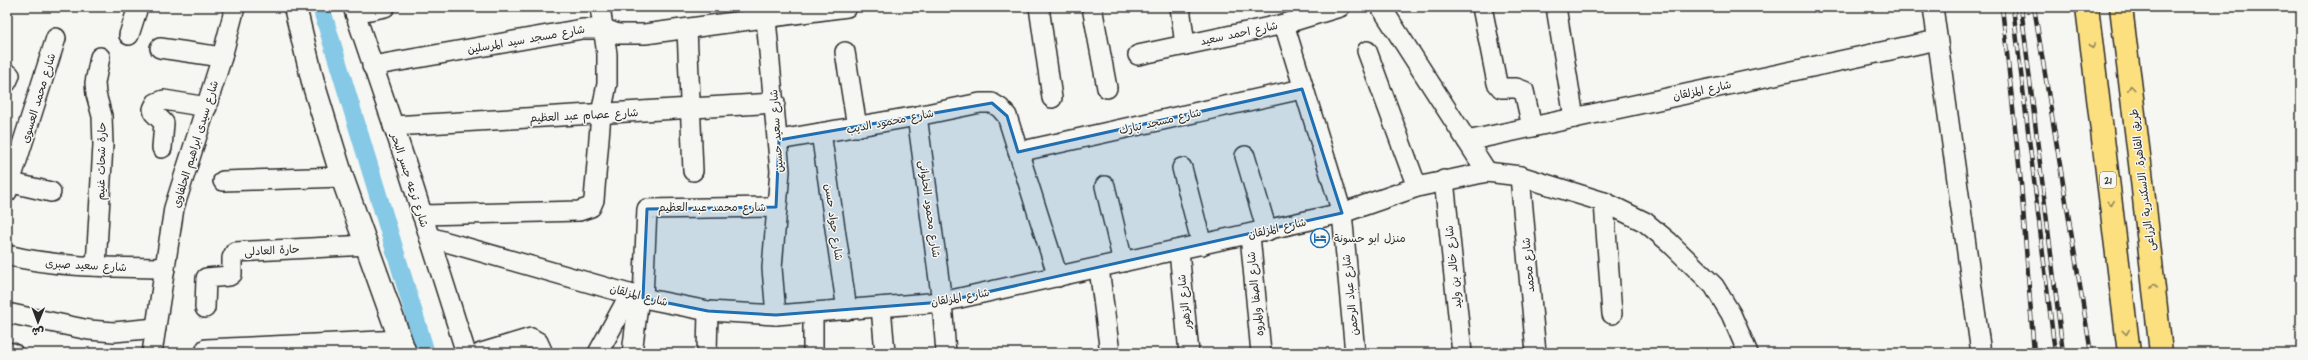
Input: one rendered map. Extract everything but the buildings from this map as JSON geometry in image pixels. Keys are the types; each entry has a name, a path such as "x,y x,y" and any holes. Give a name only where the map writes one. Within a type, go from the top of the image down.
{"highway":[{"name":"21","path":"2087,7 2129,353"},
{"name":"طريق القاهرة, الاسكندرية الزراعى","path":"2121,7 2161,353"}],"street":[{"path":"129,35 138,7"},
{"name":"شارع سيدى ابراهيم الحلفاوى","path":"152,353 178,191 207,107 235,7"},
{"path":"206,349 403,346 342,177 314,86 295,7"},
{"path":"354,10 385,7"},
{"path":"422,215 579,211 591,207 594,200 601,114 606,84 607,54 600,7"},
{"name":"شارع مسجد سيد المرسلين","path":"372,66 582,29 604,29 618,34 630,34 687,29 847,7"},
{"path":"1039,7 1052,98"},
{"path":"1092,7 1107,88"},
{"path":"1180,7 1185,45"},
{"name":"شارع احمد سعيد","path":"1138,55 1284,24 1319,11 1340,7"},
{"path":"1381,7 1487,172"},
{"path":"1482,7 1497,83 1501,88 1516,88 1524,91 1532,127"},
{"path":"1556,7 1574,118"},
{"path":"1933,7 1981,353"},
{"name":"شارع ترعه جسر البحر","path":"354,10 466,353"},
{"name":"شارع سعيد حسين","path":"766,19 779,140 780,171 772,268 776,314"},
{"name":"شارع عباد الرحمن","path":"1284,24 1302,89 1342,213 1356,353"},
{"path":"687,29 692,171"},
{"name":"شارع محمد العسوى","path":"9,188 13,153 56,38"},
{"name":"شارع المزلقان","path":"1467,141 1937,40"},
{"path":"160,48 222,57"},
{"path":"1367,51 1416,187"},
{"path":"845,52 858,127"},
{"name":"حارة شحات غنيم","path":"96,266 103,145 102,116 96,94 95,82 100,57"},
{"name":"شارع مسجد تبارك","path":"1018,152 1302,89"},
{"path":"162,148 164,123 154,113 153,109 156,103 164,100 207,107"},
{"name":"شارع محمود الديب","path":"779,140 917,116 980,102 992,103 1000,108 1007,116 1018,152"},
{"name":"شارع عصام عبد العظيم","path":"393,126 775,103"},
{"name":"شارع محمود الحلوانى","path":"917,116 942,302 946,353"},
{"name":"شارع جواد حسن","path":"821,133 847,310"},
{"path":"1018,152 1058,277"},
{"name":"شارع الصفا والمروه","path":"1245,156 1258,233 1261,353"},
{"path":"1182,168 1202,245"},
{"name":"شارع المزلقان","path":"429,237 637,296 708,310 776,314 847,310 942,302 1058,277 1342,213 1416,187 1487,172 1520,176 1604,202 1645,222 1669,242 1714,286 1731,314 1748,353"},
{"name":"شارع محمد","path":"1520,176 1536,353"},
{"path":"223,181 342,177"},
{"name":"شارع خالد بن وليد","path":"1444,180 1462,353"},
{"path":"1105,186 1123,262"},
{"path":"9,188 51,192"},
{"path":"1604,202 1612,314"},
{"name":"شارع محمد عبد العظيم","path":"637,296 647,209 776,207"},
{"name":"حارة العادلى","path":"205,308 206,278 229,276 232,274 232,258 235,252 367,245"},
{"name":"شارع الزهور","path":"1178,251 1189,353"},
{"name":"شارع سعيد صبرى","path":"7,255 35,262 165,268"},
{"path":"1099,268 1110,353"},
{"path":"598,353 637,296"},
{"path":"632,353 637,296"},
{"path":"882,307 885,353"},
{"path":"706,353 708,310"},
{"path":"813,312 813,353"},
{"path":"7,314 89,330 114,332 156,328"},
{"path":"481,353 531,338 538,342 543,353"},
{"path":"7,352 13,353"}],"highlighted area":[{"path":"1302,89 1342,213 942,302 776,315 708,311 643,298 647,209 776,207 779,140 992,103 1007,116 1018,152"}],"waterway":[{"path":"321,7 426,353"}],"railway":[{"path":"2002,7 2021,183 2034,353"},
{"path":"2013,7 2055,353"},
{"path":"2021,7 2063,353"},
{"path":"2034,7 2091,353"}],"place":[{"name":"منزل ابو حسونة","path":"1320,238"}]}
